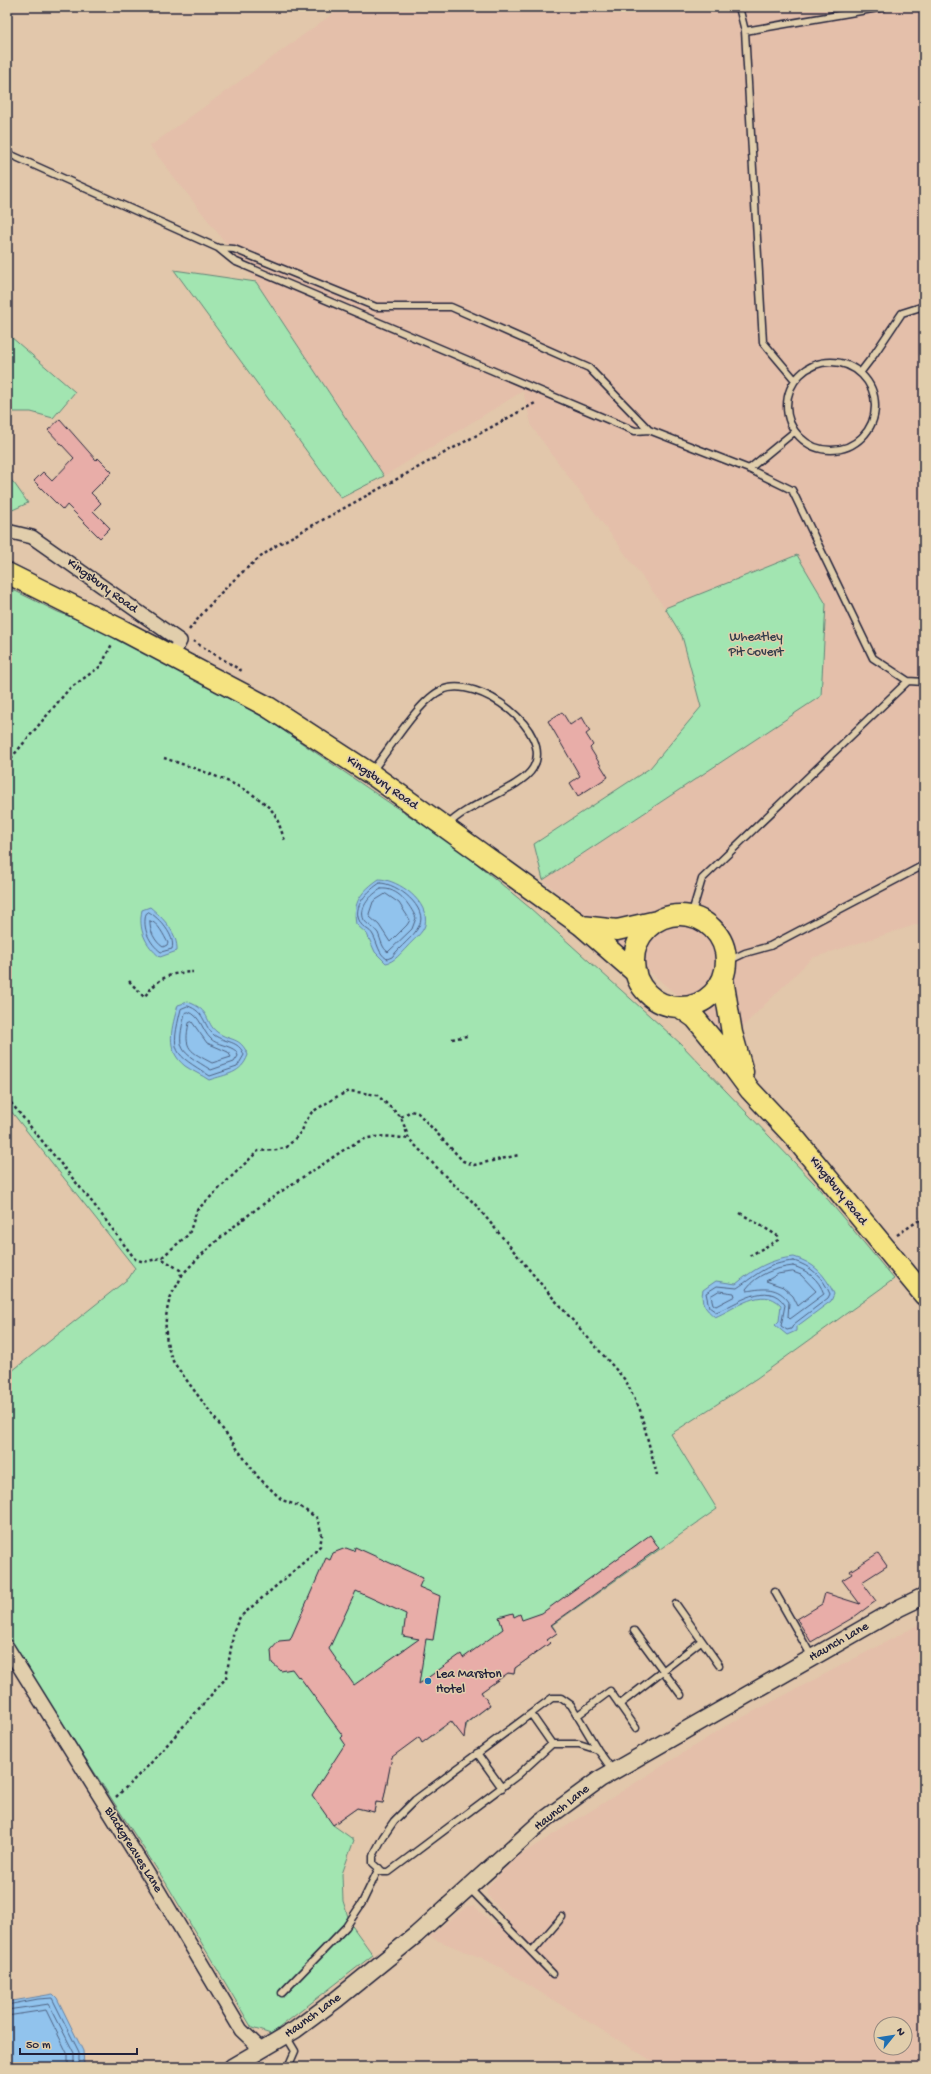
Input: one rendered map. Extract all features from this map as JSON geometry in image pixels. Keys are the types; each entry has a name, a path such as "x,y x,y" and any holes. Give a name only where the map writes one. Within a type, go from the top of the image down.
{"main road":[{"name":"Kingsbury Road","path":"7,573 120,629 176,649 268,707 374,776 582,926 636,973"},
{"name":"Kingsbury Road","path":"582,926 617,930 674,915 691,916 705,922 717,932 724,946 724,970 732,1033 750,1090"},
{"name":"Kingsbury Road","path":"657,920 644,932 636,947 634,964 639,981 649,995 664,1004 681,1008 695,1018 750,1090 794,1136 882,1246 924,1295"},
{"path":"681,1008 698,1003 713,993 724,970"}],"street":[{"name":"Kingsbury Road","path":"7,531 32,537 176,649"},
{"name":"Haunch Lane","path":"232,2067 286,2036 372,1971 469,1888 540,1824 612,1771 899,1608 924,1596"},
{"name":"Blackgreaves Lane","path":"7,1647 107,1806 241,2030 262,2050"}],"lane":[{"path":"739,7 745,31 762,342 795,380"},
{"path":"745,31 884,7"},
{"path":"7,153 218,248 234,261 635,431 649,430"},
{"path":"218,248 234,249 376,307 451,307 588,368 649,430 749,469 792,490 873,658 908,681 924,682"},
{"path":"860,373 902,313 924,306"},
{"path":"826,362 838,362 850,366 860,373 869,384 875,398 875,413 870,427 861,439 848,447 834,451 819,449 805,443 794,432 789,422 786,406 789,389 795,380 804,371 814,365 826,362"},
{"path":"749,469 794,432"},
{"path":"691,916 702,878 908,681"},
{"path":"374,776 375,767 414,716 437,692 451,687 460,686 470,688 499,701 514,712 531,735 538,756 533,770 518,781 462,814 446,828"},
{"path":"724,970 745,953 770,946 924,865"},
{"path":"775,1592 812,1657"},
{"path":"676,1604 719,1665"},
{"path":"634,1631 681,1695"},
{"path":"619,1705 701,1641"},
{"path":"578,1715 610,1691 636,1728"},
{"path":"598,1750 590,1746 579,1744 552,1744 502,1788 390,1872 383,1872 373,1863 373,1856 394,1821 415,1800 552,1698 561,1698 571,1705 612,1771"},
{"path":"531,1714 552,1744"},
{"path":"477,1753 502,1788"},
{"path":"282,1994 346,1927 362,1904 378,1868"},
{"path":"469,1888 554,1974"},
{"path":"532,1952 562,1917"},
{"path":"286,2036 296,2051 288,2067"}],"path":[{"path":"176,649 222,590 251,563 277,545 537,402"},
{"path":"7,763 69,689 100,666 120,629"},
{"path":"164,758 199,769 257,796 273,812 286,842"},
{"path":"129,981 144,997 160,979 177,973 194,972"},
{"path":"452,1039 466,1036"},
{"path":"7,1098 92,1202 136,1259 144,1262 161,1258 189,1234 197,1210 258,1151 277,1150 287,1147 302,1131 305,1122 312,1112 322,1104 350,1091 377,1095 401,1117 409,1139 478,1207 546,1290 626,1381 640,1410 657,1475"},
{"path":"401,1117 411,1111 418,1114 463,1161 474,1164 518,1155"},
{"path":"107,1806 150,1764 226,1678 234,1630 240,1617 311,1556 320,1546 322,1535 316,1518 299,1506 282,1500 258,1477 174,1363 168,1350 166,1309 181,1276 194,1262 232,1228 288,1186 358,1142 377,1136 391,1136 409,1139"},
{"path":"740,1213 778,1236 778,1240 770,1246 750,1256"},
{"path":"882,1246 924,1217"},
{"path":"161,1258 180,1270 181,1276"}],"shaded area":[{"path":"342,7 924,7 924,922 812,958 729,1040 543,880 821,696 826,604 797,555 665,608 532,427 523,391 384,476 256,282 150,146"},
{"path":"924,1622 924,2067 662,2067 501,1968 482,1958 429,1937 467,1906 474,1906 496,1927 507,1916 487,1895 487,1888 514,1859 726,1726"}],"green space":[{"path":"174,270 256,282 384,476 341,498"},
{"path":"11,337 75,392 53,418 31,412 7,412 7,339"},
{"path":"7,477 14,483 28,503 8,512"},
{"name":"Wheatley Pit Covert","path":"797,555 826,604 821,696 543,880 534,844 650,768 701,707 682,636 665,608"},
{"path":"7,587 58,612 124,638 268,720 394,806 452,843 530,908 681,1044 815,1184 894,1279 757,1378 671,1434 717,1509 552,1625 557,1633 547,1640 550,1643 515,1668 514,1674 507,1673 481,1692 490,1705 467,1723 465,1731 457,1729 445,1713 436,1718 443,1728 422,1743 419,1737 381,1764 381,1769 389,1771 383,1803 376,1802 374,1812 357,1808 333,1825 354,1840 342,1874 343,1901 350,1923 373,1955 271,2034 252,2028 166,1883 7,1637 7,1375 129,1278 135,1268 7,1106"}],"water":[{"path":"379,879 387,880 404,888 418,901 423,908 425,916 425,925 420,934 397,957 386,963 375,952 367,934 356,924 355,916 357,903 363,893"},
{"path":"150,907 169,926 177,944 177,951 160,957 150,947 142,930 141,917 142,910"},
{"path":"188,1002 201,1009 217,1032 235,1040 245,1049 248,1055 237,1070 209,1080 185,1066 178,1059 172,1045 172,1029 178,1005"},
{"path":"794,1257 807,1262 818,1270 831,1287 834,1294 831,1301 796,1327 796,1331 787,1335 775,1325 779,1321 781,1305 774,1299 765,1297 748,1300 715,1317 704,1305 702,1298 703,1290 716,1281 736,1284 749,1274 770,1262"},
{"path":"53,1994 57,1998 83,2051 84,2065 82,2067 7,2067 7,2002"}],"building":[{"path":"60,419 96,460 98,458 112,472 91,493 101,503 93,511 110,528 100,538 67,505 63,510 34,481 43,472 52,481 74,458 48,430"},
{"path":"562,712 570,725 582,717 590,731 586,734 593,745 590,748 608,777 578,796 570,783 580,776 548,721"},
{"name":"Lea Marston Hotel","path":"650,1535 659,1548 551,1625 557,1633 547,1640 550,1643 515,1668 514,1674 508,1673 481,1692 490,1705 466,1723 464,1738 451,1721 422,1743 419,1737 392,1757 383,1803 376,1802 374,1812 357,1808 333,1825 312,1795 345,1744 341,1738 343,1736 299,1676 298,1677 292,1669 281,1671 272,1663 271,1650 279,1641 290,1640 326,1558 330,1560 333,1553 346,1548 354,1551 355,1547 423,1578 419,1587 440,1596 433,1640 426,1639 419,1684 461,1654 463,1658 503,1629 499,1617 513,1613 514,1617 520,1614 522,1620 542,1613","holes":["356,1591 406,1614 403,1636 419,1639 354,1685 329,1649"]},
{"path":"878,1553 887,1566 862,1582 876,1601 854,1617 811,1642 797,1619 822,1604 825,1593 860,1604 842,1580 852,1574 850,1571"}],"place":[{"name":"Lea Marston Hotel","path":"428,1681"}]}
